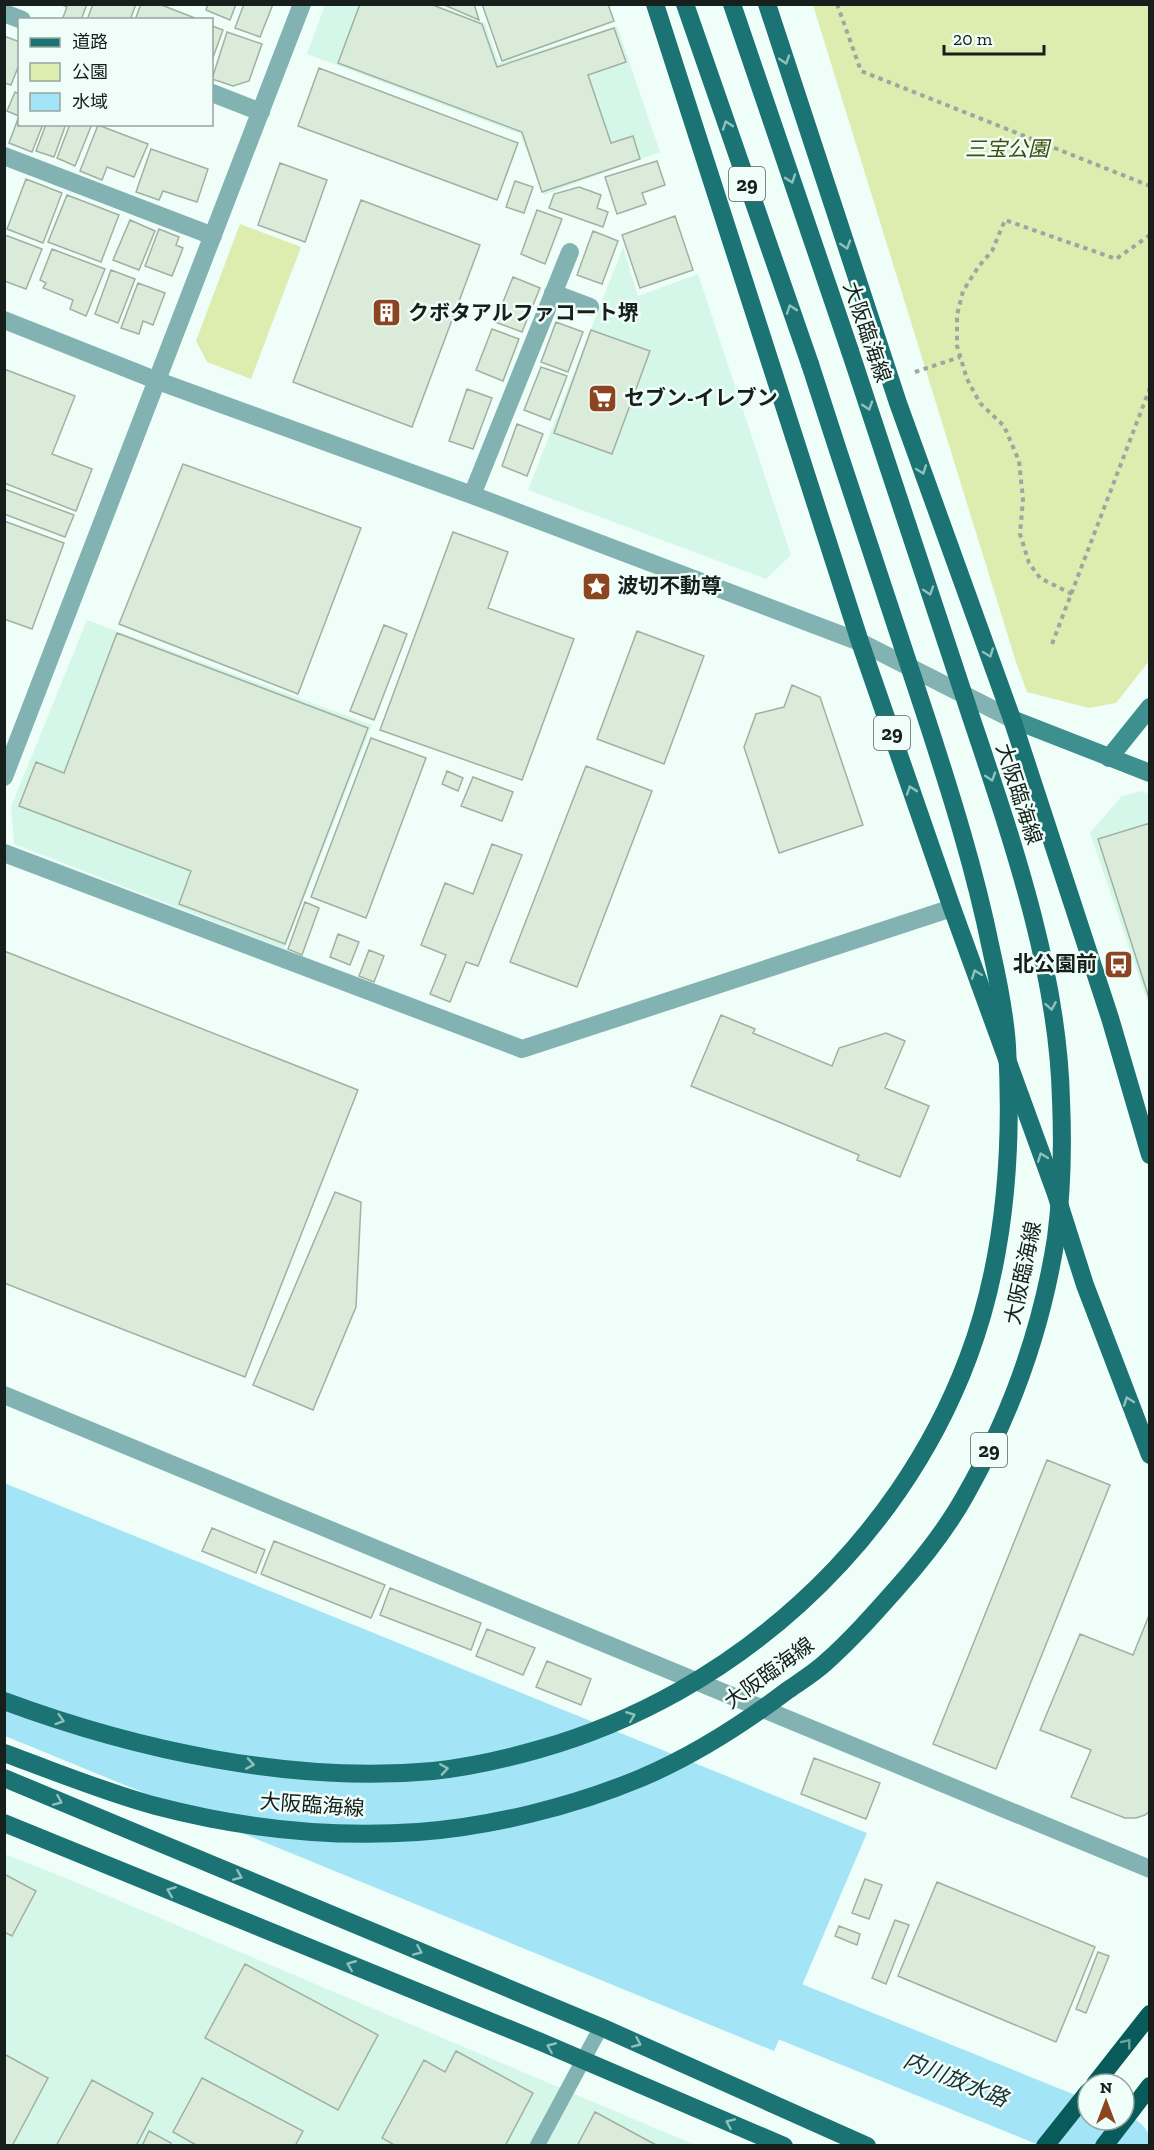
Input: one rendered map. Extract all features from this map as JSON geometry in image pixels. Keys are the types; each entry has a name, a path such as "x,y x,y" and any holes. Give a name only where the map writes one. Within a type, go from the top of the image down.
{"highway":[{"path":"1104,2072 1149,2014"},
{"path":"1136,2104 1148,2089"},
{"path":"1045,2145 1076,2107"},
{"path":"1104,2145 1114,2132"}],"main road":[{"name":"29","path":"655,4 860,642 952,908 1052,1183 1085,1285 1149,1455"},
{"name":"大阪臨海線","path":"4,1701 146,1744 283,1769 360,1774 436,1771 506,1758 573,1739 641,1711 707,1674 761,1637 813,1593 861,1542 903,1485 939,1423 968,1358 988,1291 1001,1224 1007,1159 1009,1097 1006,1039 998,980 967,845 810,364 685,4"},
{"name":"大阪臨海線","path":"4,1753 154,1805 216,1819 275,1828 350,1833 419,1832 494,1821 566,1804 641,1778 706,1745 769,1705 824,1664 877,1611 924,1558 963,1499 996,1437 1021,1373 1043,1303 1056,1236 1062,1166 1061,1095 1044,968 1030,904 1013,849 850,351 732,4"},
{"path":"767,4 898,404 1012,719 1110,1018 1149,1155"},
{"path":"4,1778 601,2027 867,2145"},
{"path":"4,1823 583,2060 784,2145"}],"street":[{"path":"4,777 302,4"},
{"path":"4,13 18,18"},
{"path":"213,93 261,112"},
{"path":"4,156 213,236"},
{"path":"472,495 570,252"},
{"path":"553,293 590,307"},
{"path":"4,320 158,381 472,495 860,642 1012,719 1149,773"},
{"path":"1109,758 1149,707"},
{"path":"4,853 522,1049 952,908"},
{"path":"4,1395 1149,1869"}],"lane":[{"path":"537,2145 601,2027"}],"path":[{"path":"837,4 861,71 1149,186"},
{"path":"1072,594 1040,578 1029,563 1020,534 1023,499 1019,460 1004,426 980,404 967,379 957,346 957,315 963,291 992,251 1005,220 1116,259 1149,235"},
{"path":"915,372 960,357"},
{"path":"1052,644 1149,388"}],"shaded area":[{"path":"325,5 437,5 485,23 499,63 617,26 660,152 544,195 520,134 307,54"},
{"path":"623,247 638,296 698,274 791,555 766,579 528,490"},
{"path":"87,620 372,725 284,949 14,844 11,807"},
{"path":"1142,791 1149,794 1149,1006 1090,833 1122,796"},
{"path":"4,1854 61,1876 695,2145 5,2145"}],"green space":[{"name":"三宝公園","path":"813,5 1149,5 1149,661 1116,703 1089,708 1027,692"},
{"path":"240,224 301,247 251,379 207,362 196,341"}],"water":[{"path":"4,1483 867,1833 774,2051 5,1736"}],"building":[{"path":"60,4 87,4 82,18 63,18 67,7"},
{"path":"93,4 136,4 131,18 88,18"},
{"path":"141,4 159,4 195,18 136,18"},
{"path":"208,4 236,4 230,20 206,10"},
{"path":"244,4 273,4 260,37 235,28"},
{"path":"360,4 430,4 482,24 497,67 614,28 626,62 588,75 611,143 633,136 640,159 542,192 522,132 338,63"},
{"path":"442,4 474,4 479,20"},
{"path":"482,4 608,4 614,21 502,61"},
{"path":"213,26 223,30 213,57"},
{"path":"227,32 262,44 249,81 233,86 213,79"},
{"path":"4,36 18,41 18,67 11,85 4,83"},
{"path":"319,68 518,143 497,200 298,126"},
{"path":"15,92 18,93 18,116 7,111"},
{"path":"18,119 18,126 42,126 32,152 9,143"},
{"path":"45,126 65,126 54,157 36,151"},
{"path":"69,126 91,126 75,166 57,158"},
{"path":"98,126 148,144 134,177 107,167 102,180 80,171"},
{"path":"151,149 208,169 197,202 163,191 159,200 136,192"},
{"path":"657,161 665,185 642,193 646,204 617,214 605,177"},
{"path":"280,163 327,180 305,242 258,225"},
{"path":"26,179 62,193 43,243 7,229"},
{"path":"515,181 533,187 524,213 506,207"},
{"path":"579,187 601,195 597,208 608,212 603,227 549,208 554,194"},
{"path":"67,195 119,215 101,262 48,242"},
{"name":"クボタアルファコート堺","path":"361,200 480,245 412,427 293,382"},
{"path":"537,210 562,219 545,264 521,254"},
{"path":"675,216 693,270 640,288 622,235"},
{"path":"130,220 155,231 139,270 113,260"},
{"path":"159,229 179,237 176,245 183,248 172,276 145,266"},
{"path":"593,231 618,241 602,284 577,275"},
{"path":"5,235 42,249 26,289 4,281"},
{"path":"52,249 105,269 86,316 70,309 73,300 43,288 46,283 40,280"},
{"path":"111,270 135,279 118,323 95,314"},
{"path":"513,277 540,288 522,332 495,322"},
{"path":"138,283 165,293 153,325 143,321 139,334 121,328"},
{"path":"556,322 583,332 568,372 541,362"},
{"path":"492,329 519,339 503,381 476,370"},
{"path":"591,330 650,351 612,454 554,433"},
{"path":"541,367 567,376 550,420 524,410"},
{"path":"4,369 75,396 52,454 92,469 76,511 4,483"},
{"path":"467,389 492,398 473,449 449,441"},
{"path":"517,424 543,434 527,476 502,466"},
{"path":"183,464 361,528 298,694 119,624"},
{"path":"4,489 74,515 65,537 4,514"},
{"path":"4,521 64,543 32,629 4,619"},
{"path":"453,532 508,552 488,608 574,639 522,780 380,730"},
{"path":"590,580 602,584 598,594 586,590"},
{"path":"384,625 407,634 374,720 350,711"},
{"path":"637,631 704,656 664,764 597,739"},
{"path":"117,633 368,728 285,944 179,904 191,871 19,806 36,762 64,773"},
{"path":"792,685 820,697 863,825 779,853 744,747 756,714 784,707"},
{"path":"371,738 426,758 366,918 311,897"},
{"path":"586,766 652,791 577,987 510,962"},
{"path":"447,771 463,778 458,791 442,784"},
{"path":"473,777 513,792 502,821 461,806"},
{"path":"1150,823 1150,1001 1098,839"},
{"path":"492,844 522,855 478,966 466,962 450,1002 430,994 446,955 421,945 445,883 473,894"},
{"path":"305,902 319,908 302,955 288,949"},
{"path":"338,934 359,942 350,965 330,957"},
{"path":"369,950 384,956 374,982 359,976"},
{"path":"4,951 358,1090 245,1377 4,1283"},
{"path":"721,1015 755,1029 753,1033 832,1066 839,1048 886,1033 905,1041 885,1088 929,1106 900,1177 857,1160 859,1155 691,1086"},
{"path":"335,1192 361,1202 356,1307 313,1410 253,1385"},
{"path":"1047,1460 1110,1485 996,1769 933,1744"},
{"path":"212,1528 265,1550 256,1573 202,1551"},
{"path":"274,1541 385,1585 371,1618 261,1574"},
{"path":"390,1588 481,1623 471,1650 380,1615"},
{"path":"1150,1613 1150,1811 1136,1818 1125,1818 1071,1797 1091,1750 1040,1730 1080,1634 1133,1655"},
{"path":"487,1629 535,1648 523,1675 476,1656"},
{"path":"547,1661 591,1679 581,1705 536,1687"},
{"path":"814,1758 880,1783 866,1819 801,1794"},
{"path":"4,1874 36,1891 12,1936 4,1932"},
{"path":"865,1879 882,1885 869,1919 852,1913"},
{"path":"937,1882 1095,1947 1056,2042 898,1976"},
{"path":"895,1920 909,1925 886,1984 872,1978"},
{"path":"839,1926 860,1934 857,1945 835,1936"},
{"path":"1098,1952 1109,1956 1086,2013 1076,2009"},
{"path":"245,1964 378,2035 338,2110 205,2038"},
{"path":"456,2051 533,2093 505,2146 396,2146 382,2138 424,2060 445,2072"},
{"path":"4,2054 48,2078 12,2146 4,2146"},
{"path":"202,2078 303,2131 295,2146 198,2146 173,2132"},
{"path":"92,2080 153,2113 136,2146 56,2146"},
{"path":"595,2112 658,2146 577,2146"},
{"path":"149,2131 171,2143 170,2146 142,2146"}],"waterway":[{"name":"内川放水路","path":"791,2012 1121,2146"}],"place":[{"name":"クボタアルファコート堺","path":"387,313"},
{"name":"セブン-イレブン","path":"603,398"},
{"name":"波切不動尊","path":"596,586"},
{"name":"北公園前","path":"1118,964"}]}
